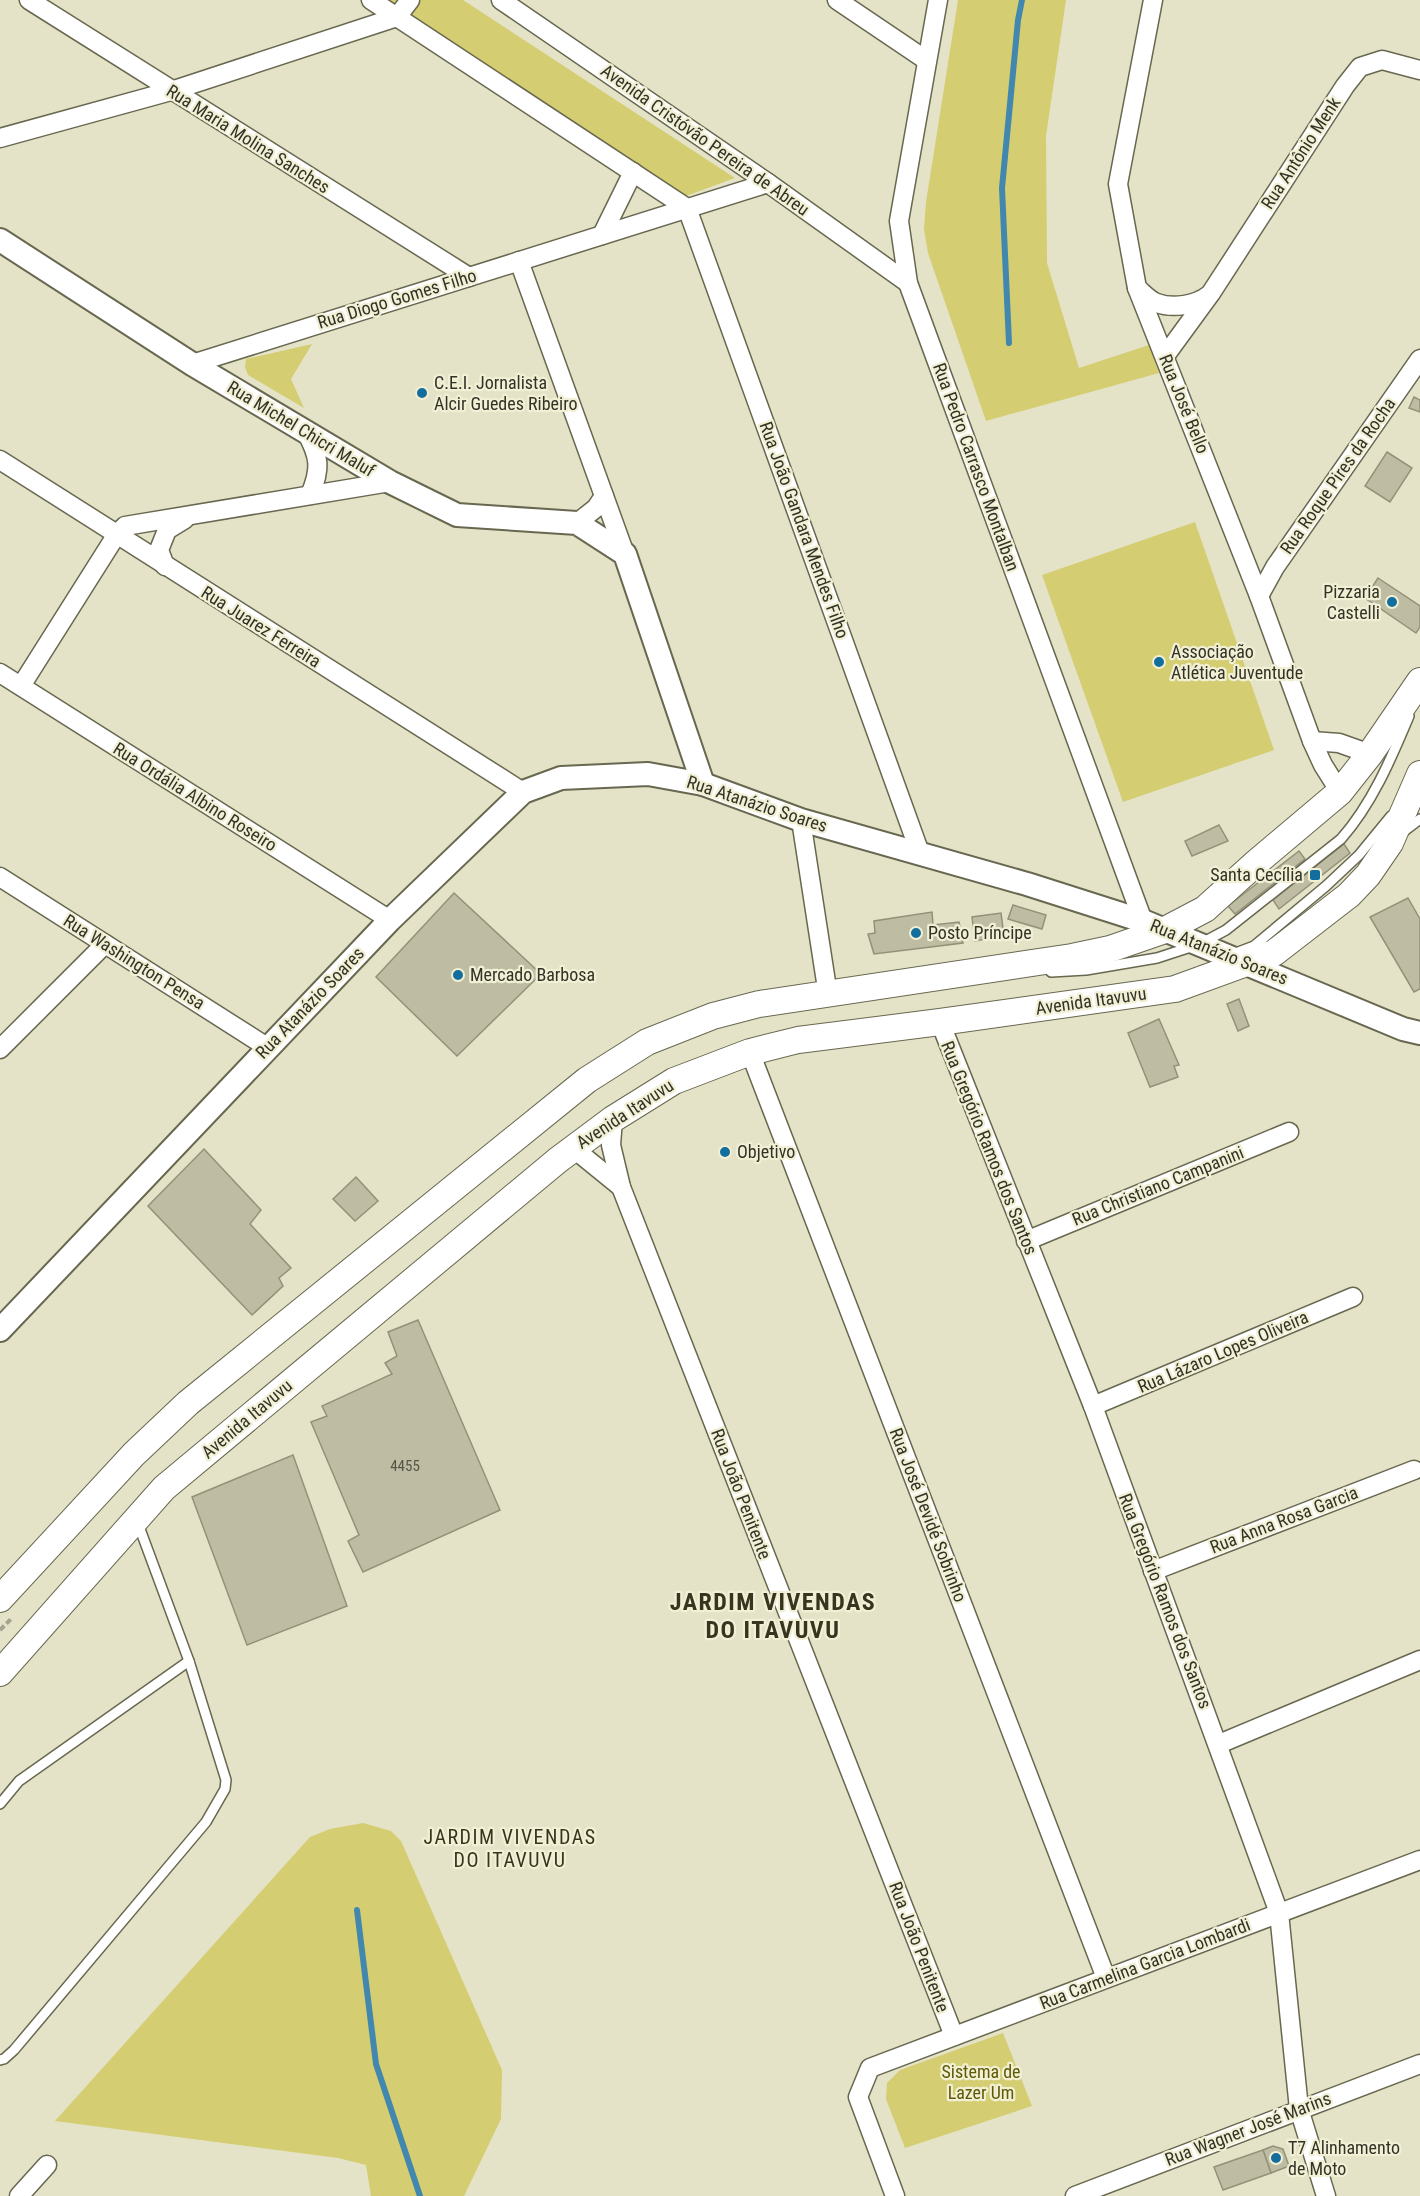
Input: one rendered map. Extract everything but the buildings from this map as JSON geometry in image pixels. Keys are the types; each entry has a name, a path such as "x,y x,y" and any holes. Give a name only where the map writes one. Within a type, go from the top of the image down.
{"main road":[{"path":"0,1599 134,1454 188,1402 587,1080 647,1042 713,1016 759,1004 954,976 1110,949 1154,925 1205,909 1340,792 1370,754 1420,681"},
{"name":"Avenida Itavuvu","path":"0,1673 164,1488 573,1148 613,1119 674,1081 750,1052 798,1040 1175,989 1231,960 1274,953 1349,895 1368,875 1389,843 1417,781"},
{"path":"828,995 831,1010 839,1022 860,1032"}],"street":[{"name":"Rua Maria Molina Sanches","path":"29,0 469,277"},
{"path":"371,0 687,208"},
{"path":"0,138 171,91 397,17 410,0"},
{"name":"Avenida Cristóvão Pereira de Abreu","path":"501,0 768,183 908,283"},
{"path":"837,0 926,60"},
{"name":"Rua Pedro Carrasco Montalban","path":"938,0 900,221 908,283 1154,925"},
{"name":"Rua José Bello","path":"1153,0 1118,184 1137,288 1259,596 1312,741 1323,765 1340,792"},
{"name":"Rua Antônio Menk","path":"1165,356 1211,293 1345,86 1360,67 1382,60 1420,70"},
{"path":"602,235 633,172"},
{"name":"Rua Diogo Gomes Filho","path":"192,364 768,183"},
{"name":"Rua João Gandara Mendes Filho","path":"687,208 920,853"},
{"name":"Rua Michel Chicri Maluf","path":"0,240 192,364 390,482 457,515 577,523 626,554"},
{"path":"519,261 626,554 703,784"},
{"path":"1137,288 1157,303 1179,305 1199,302 1211,293"},
{"name":"Rua Roque Pires da Rocha","path":"1259,596 1275,567 1420,359"},
{"path":"306,432 314,446 318,468 318,476 310,495"},
{"name":"Rua Juarez Ferreira","path":"0,460 523,792"},
{"path":"21,686 117,534 125,526 390,482"},
{"path":"577,523 596,508 604,496"},
{"path":"165,566 159,550 167,530 191,515"},
{"name":"Rua Ordália Albino Roseiro","path":"0,673 390,920"},
{"path":"1312,741 1339,743 1370,754"},
{"name":"Rua Atanázio Soares","path":"0,1330 390,920 523,792 561,778 648,774 703,784 801,820 1027,884 1154,925 1231,960 1420,1034"},
{"path":"801,820 828,995"},
{"name":"Rua Washington Pensa","path":"0,877 267,1047"},
{"path":"0,1049 105,944"},
{"name":"Rua Gregório Ramos dos Santos","path":"940,1022 1093,1406 1280,1913 1299,2109 1326,2196"},
{"name":"Rua José Devidé Sobrinho","path":"750,1052 1106,1978"},
{"name":"Rua João Penitente","path":"613,1119 611,1144 621,1187 954,2036"},
{"name":"Rua Christiano Campanini","path":"1026,1241 1289,1132"},
{"name":"Rua João Penitente","path":"573,1148 621,1187"},
{"name":"Rua Lázaro Lopes Oliveira","path":"1093,1406 1353,1297"},
{"name":"Rua Anna Rosa Garcia","path":"1153,1571 1414,1470"},
{"path":"1219,1744 1420,1660"},
{"name":"Rua Carmelina Garcia Lombardi","path":"895,2196 858,2097 870,2068 1420,1860"},
{"name":"Rua Wagner José Marins","path":"1076,2196 1106,2191 1299,2109 1420,2064"},
{"path":"19,2196 47,2165"}],"lane":[{"path":"954,976 1086,970 1157,958 1200,944 1234,924 1341,839 1351,828 1386,766 1420,689"},
{"path":"1231,960 1254,946 1326,886 1365,848 1417,781"},
{"path":"1389,843 1420,819"},
{"path":"1175,989 1197,971 1208,966"},
{"path":"0,2060 14,2050 206,1822 225,1789 226,1779 189,1661 136,1519"},
{"path":"0,1804 19,1781 189,1661"}],"green space":[{"path":"386,0 463,0 735,178 686,196"},
{"path":"958,0 1066,0 1046,136 1047,263 1079,368 1149,345 1159,373 986,421 928,253 924,229 926,202"},
{"path":"312,344 291,379 304,408 248,375 245,367 246,359"},
{"name":"Associação Atlética Juventude","path":"1195,522 1274,750 1123,802 1042,575"},
{"path":"363,1823 391,1831 401,1841 502,2070 501,2119 464,2196 371,2196 366,2165 338,2158 55,2121 310,1837 330,1829"},
{"name":"Sistema de Lazer Um","path":"1003,2033 1032,2106 905,2148 886,2099 887,2083 900,2070"}],"waterway":[{"path":"1009,343 1002,188 1018,20 1022,0"},
{"path":"357,1910 376,2064 420,2196"}],"place":[{"name":"C.E.I. Jornalista Alcir Guedes Ribeiro","path":"422,393"},
{"name":"Pizzaria Castelli","path":"1392,602"},
{"name":"Associação Atlética Juventude","path":"1159,662"},
{"name":"Santa Cecília","path":"1315,875"},
{"name":"Posto Príncipe","path":"916,933"},
{"name":"Mercado Barbosa","path":"458,975"},
{"name":"Objetivo","path":"725,1152"},
{"name":"T7 Alinhamento de Moto","path":"1276,2158"}],"district":[{"name":"JARDIM VIVENDAS DO ITAVUVU","path":"773,1616"},
{"name":"JARDIM VIVENDAS DO ITAVUVU","path":"510,1848"}]}
